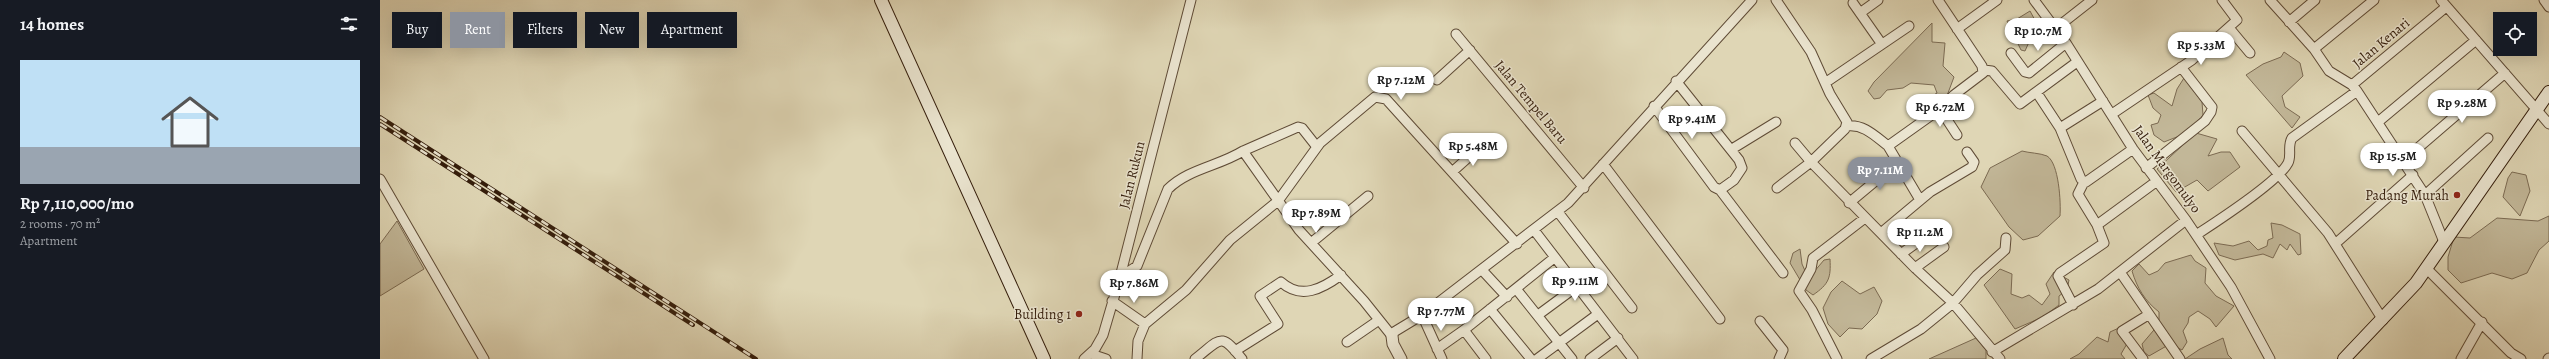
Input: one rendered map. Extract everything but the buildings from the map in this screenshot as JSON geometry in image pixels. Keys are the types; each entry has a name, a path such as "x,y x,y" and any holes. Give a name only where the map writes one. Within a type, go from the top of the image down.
{"main road":[{"path":"881,0 1044,359"},
{"path":"2349,358 2403,298 2426,268 2549,92"}],"street":[{"name":"Jalan Rukun","path":"1088,356 1104,334 1191,0"},
{"path":"1400,359 1392,344 1392,336 1394,332 1422,315 1517,244 1558,212 1584,188 1603,164 1676,81 1752,0"},
{"path":"1776,0 1811,52 1825,83 1844,116 1847,126"},
{"path":"1860,13 1878,0"},
{"path":"1938,0 1984,70"},
{"path":"1957,29 1997,0"},
{"name":"Jalan Margomulyo","path":"2034,0 2066,43 2146,168 2186,220 2231,287 2270,359"},
{"path":"2055,29 2092,0"},
{"path":"2112,114 2181,67 2230,29 2237,20 2228,0"},
{"path":"2270,0 2314,49 2329,71 2354,88 2404,160 2426,195 2444,242"},
{"path":"2289,22 2315,0"},
{"path":"2314,49 2374,0"},
{"path":"2544,0 2549,6"},
{"path":"1853,3 1880,43"},
{"path":"2444,3 2549,124"},
{"name":"Jalan Kenari","path":"2196,235 2232,212 2278,174 2289,162 2292,138 2354,88 2444,3"},
{"path":"1825,83 1880,43 1909,26"},
{"path":"2230,29 2250,53"},
{"name":"Jalan Tempel Baru","path":"1456,34 1584,188"},
{"path":"2378,122 2476,40"},
{"path":"2011,53 2025,72 2029,73 2066,43"},
{"path":"1437,80 1470,50"},
{"path":"1888,146 1940,109 1984,70 1992,71 2020,104 2037,93 2077,62"},
{"path":"2146,168 2205,121 2211,112 2212,107 2181,67"},
{"path":"2404,160 2505,73"},
{"path":"1676,81 1732,149 1742,168 1734,180 1720,190"},
{"path":"2037,93 2060,128 2084,182"},
{"path":"1137,359 1138,341 1145,324 1186,290 1230,240 1278,201 1317,147 1369,100 1380,97 1386,99 1517,244"},
{"path":"2060,128 2103,101"},
{"path":"1654,106 1714,187 1720,190 1783,273"},
{"path":"1940,109 1957,135"},
{"path":"1732,149 1776,122"},
{"path":"1777,188 1811,162 1847,126 1862,127 1888,146 1920,200"},
{"path":"1120,277 1137,266 1168,189 1178,179 1230,159 1243,151 1298,127 1302,128 1317,147"},
{"path":"2242,131 2335,244 2383,320"},
{"path":"2426,195 2488,138"},
{"path":"1795,143 1849,203 1953,303 1992,352 2000,359"},
{"path":"1452,172 1480,147"},
{"path":"2073,305 2058,276 2060,272 2104,243 2097,225 2078,194 2084,182 2133,149"},
{"path":"1243,151 1278,201 1311,243 1342,276 1392,336"},
{"path":"1881,233 1920,200 1972,166 1974,162 1968,152"},
{"path":"1849,203 1897,163"},
{"path":"1603,164 1720,319"},
{"path":"2335,244 2413,175"},
{"path":"380,179 484,359"},
{"path":"2097,225 2157,181"},
{"path":"1311,243 1368,196"},
{"path":"1558,212 1632,308"},
{"path":"1837,359 1812,310 1799,291 1811,269 1813,258 1865,218"},
{"path":"1992,352 2073,305 2120,272 2186,220"},
{"path":"1534,230 1576,287 1618,338 1633,359"},
{"path":"1901,254 1926,236"},
{"path":"1871,359 1920,329 1953,303 1977,275 2005,250 2006,238"},
{"path":"1915,268 1944,247"},
{"path":"1437,349 1516,290 1554,258"},
{"path":"2426,268 2482,322 2509,356 2522,359"},
{"path":"1482,270 1506,297"},
{"path":"2120,272 2148,315 2180,359"},
{"path":"1235,351 1278,324 1260,296 1281,282 1287,288 1299,292 1318,289 1342,276"},
{"path":"1538,315 1576,287"},
{"path":"1516,290 1538,315 1572,359"},
{"path":"1112,301 1145,324"},
{"path":"1490,309 1531,359"},
{"path":"1537,359 1558,342 1598,314"},
{"path":"1422,315 1442,359"},
{"path":"2142,359 2122,330 2148,315"},
{"path":"1347,342 1379,320"},
{"path":"1760,321 1783,350 1779,359"},
{"path":"2461,359 2482,322"},
{"path":"1464,330 1486,359"},
{"path":"1590,359 1618,338"},
{"path":"1195,359 1217,342 1224,340 1228,342 1242,359"},
{"path":"1088,356 1106,359"}],"shaded area":[{"path":"2030,11 2037,24 2025,51 2021,50 2007,21 2017,19"},
{"path":"1932,23 1932,42 1945,43 1943,66 1954,77 1948,93 1938,108 1923,113 1927,99 1937,93 1934,85 1911,83 1903,88 1887,90 1880,98 1874,99 1868,91 1874,82"},
{"path":"2284,52 2300,63 2303,76 2282,96 2285,107 2300,117 2292,128 2246,75 2263,64 2281,57"},
{"path":"2184,78 2202,102 2203,115 2187,133 2164,142 2154,135 2151,125 2158,123 2161,115 2153,108 2148,95 2154,93 2172,106 2177,89"},
{"path":"2196,133 2217,139 2208,156 2221,152 2230,152 2240,167 2208,191 2197,180 2176,192 2157,169"},
{"path":"2022,151 2044,155 2051,160 2057,175 2060,210 2060,216 2038,236 2023,240 2009,227 1981,187 1990,168"},
{"path":"2512,172 2526,175 2530,191 2520,216 2503,197 2508,178"},
{"path":"2549,216 2549,241 2539,250 2527,273 2512,279 2492,273 2461,283 2448,270 2448,257 2454,237 2470,238 2497,218 2538,221"},
{"path":"397,221 424,269 380,296 380,244"},
{"path":"2271,223 2282,225 2300,234 2301,254 2298,255 2290,244 2287,250 2280,244 2273,258 2263,254 2235,260 2219,255 2214,243 2233,246 2249,241 2258,250 2267,246 2268,240 2273,238"},
{"path":"1800,249 1802,264 1806,273 1813,273 1824,260 1830,259 1828,280 1823,287 1813,295 1806,290 1790,263 1793,253"},
{"path":"2191,255 2195,261 2206,268 2205,283 2216,296 2234,306 2216,327 2210,319 2198,311 2189,317 2188,323 2183,331 2187,342 2182,350 2170,344 2149,356 2144,352 2142,344 2159,324 2159,312 2142,294 2132,271 2139,264 2149,275 2158,271 2165,263"},
{"path":"2000,269 2012,274 2011,294 2022,298 2029,295 2042,305 2050,294 2046,284 2054,272 2069,280 2067,290 2059,296 2059,305 2043,317 2015,329 1984,285"},
{"path":"1842,281 1860,294 1874,287 1882,301 1877,314 1862,329 1849,328 1840,337 1828,324 1823,308 1831,292"},
{"path":"2121,327 2128,342 2121,354 2125,359 2070,359 2079,354 2097,337 2108,342 2110,332"},
{"path":"1976,338 1986,350 1986,359 1929,359"},
{"path":"2223,338 2228,355 2232,359 2185,359 2200,349"}],"railway":[{"path":"380,117 756,359"},
{"path":"380,124 693,325"}],"place":[{"name":"Padang Murah","path":"2457,195"},
{"name":"Building 1","path":"1079,314"}]}
